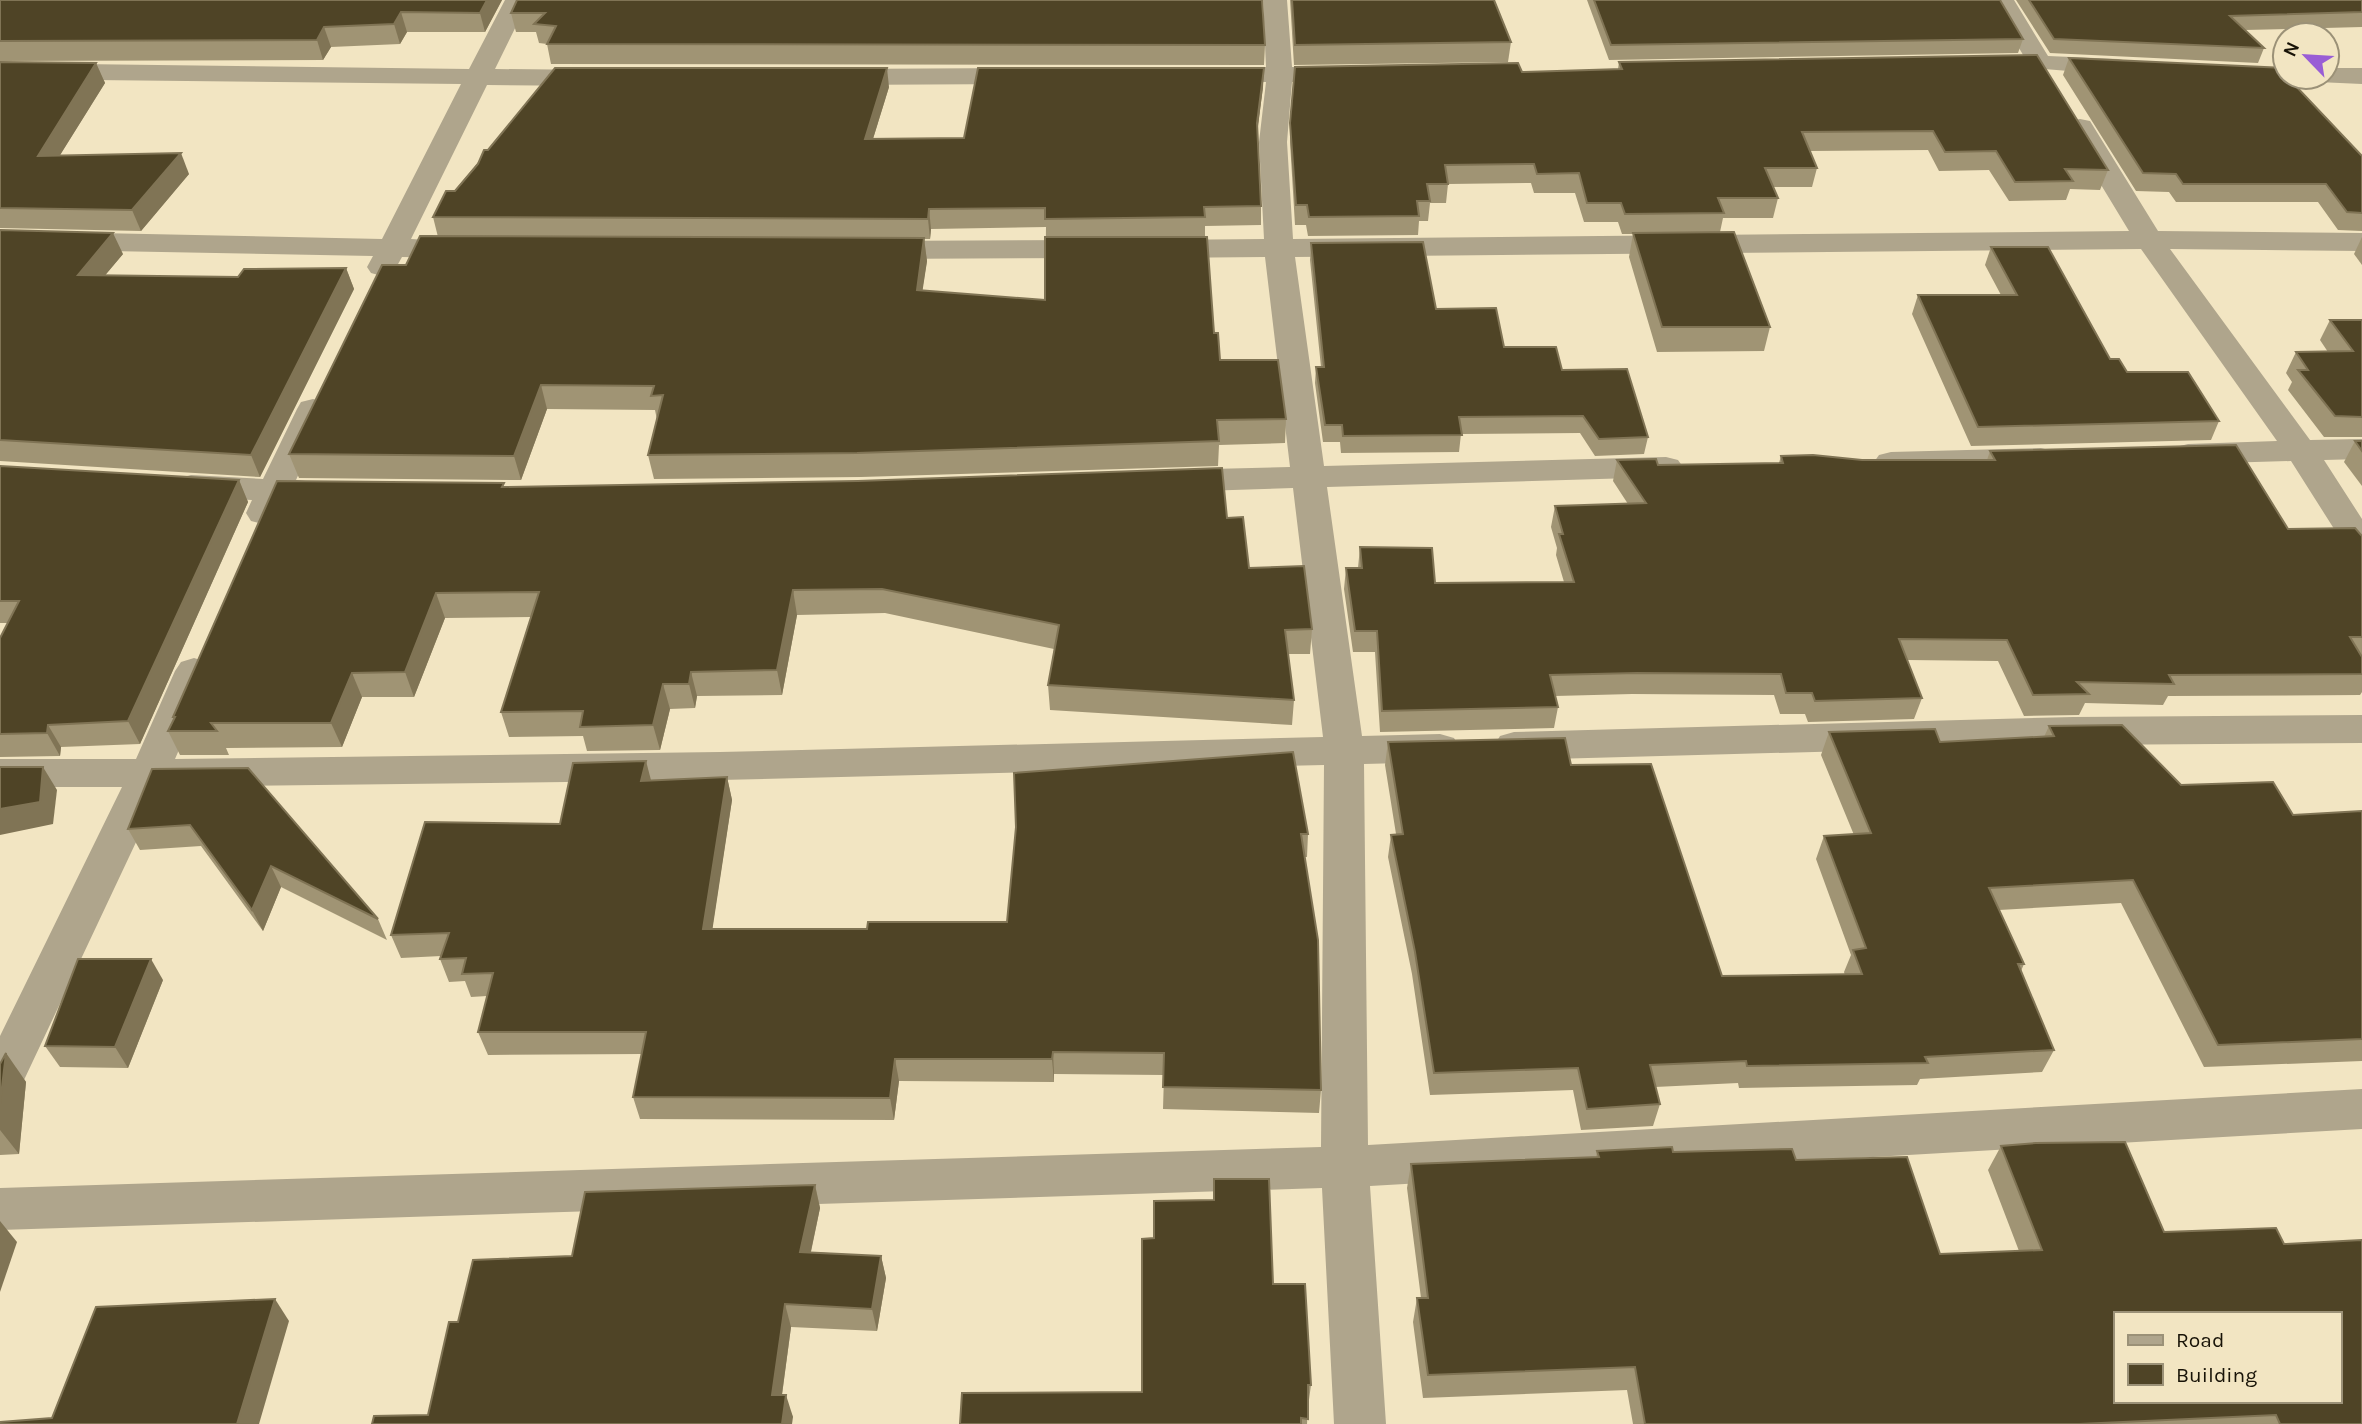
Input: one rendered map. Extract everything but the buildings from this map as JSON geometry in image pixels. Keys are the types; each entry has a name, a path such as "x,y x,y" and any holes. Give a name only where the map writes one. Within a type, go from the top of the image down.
{"street":[{"path":"367,297 517,0"},
{"path":"1275,0 1280,75 1273,142 1279,248 1344,750 1345,1167 1360,1424"},
{"path":"2001,0 2042,78 2149,240 2301,451 2362,546"},
{"path":"2042,78 2149,69"},
{"path":"0,71 618,78"},
{"path":"1185,75 1363,74"},
{"path":"813,77 1049,76"},
{"path":"2341,76 2362,76"},
{"path":"0,240 490,249"},
{"path":"850,250 2149,240 2362,242"},
{"path":"251,540 326,382"},
{"path":"2150,455 2362,449"},
{"path":"1863,462 2068,457"},
{"path":"1133,482 1697,466"},
{"path":"164,484 273,491 352,492"},
{"path":"0,1083 149,773 208,638"},
{"path":"0,773 797,764 2073,731 2362,729"},
{"path":"0,1209 1345,1167 2362,1109"}]}
